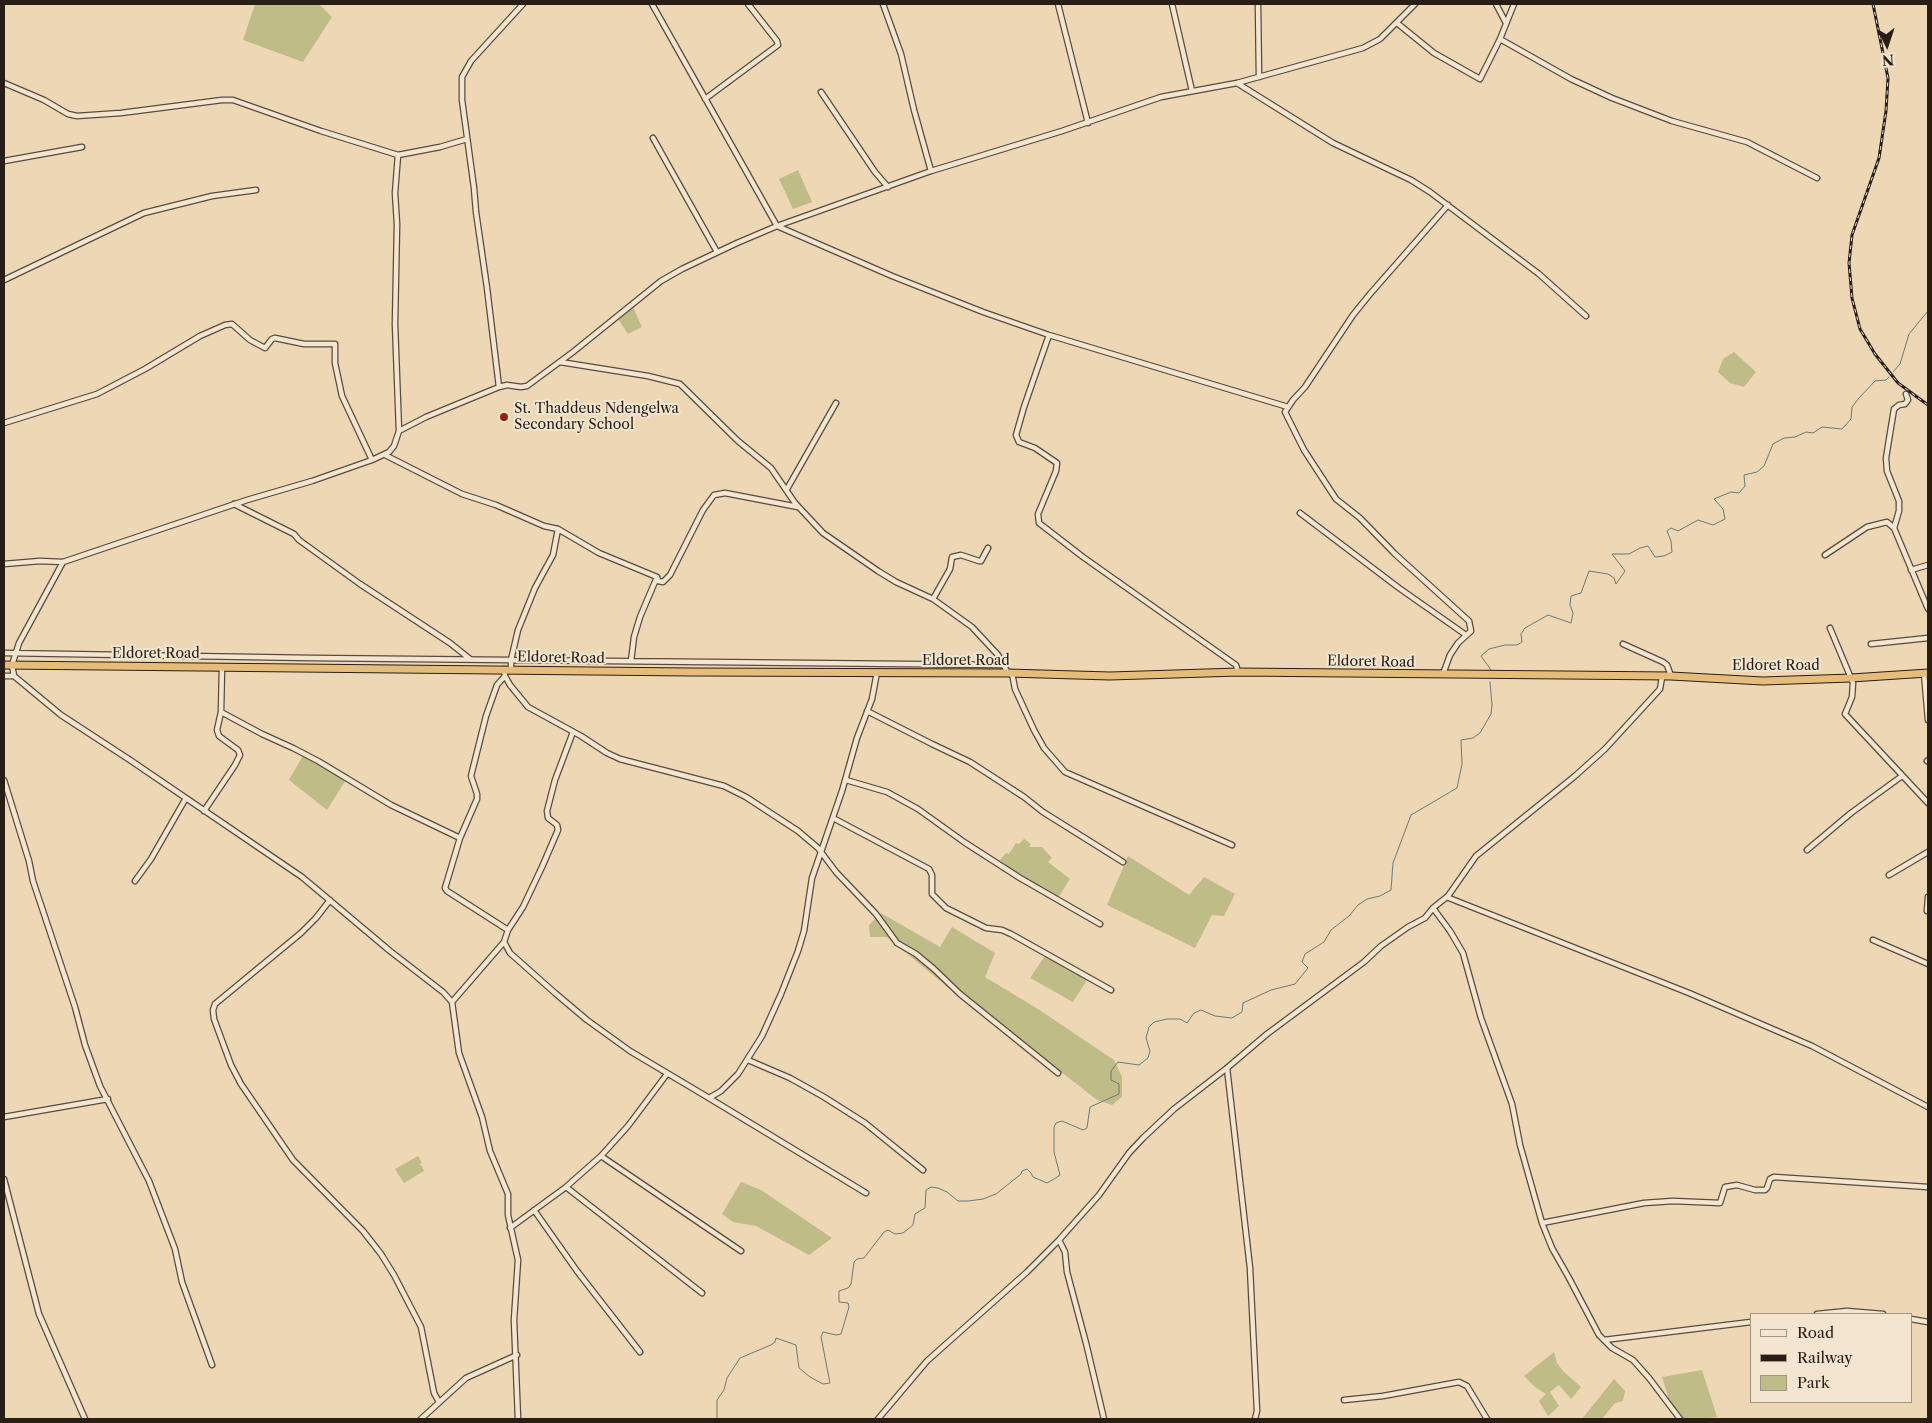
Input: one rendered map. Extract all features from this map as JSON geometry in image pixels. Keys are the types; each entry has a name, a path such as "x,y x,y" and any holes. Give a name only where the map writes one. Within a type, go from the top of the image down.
{"highway":[{"name":"Eldoret Road","path":"4,665 507,672 1010,673 1110,676 1238,672 1442,676 1671,676 1763,681 1926,673"}],"street":[{"path":"499,387 462,89 464,72 483,47 523,4"},
{"path":"652,4 777,226 892,276 983,312 1049,335 1288,407"},
{"path":"705,99 778,45 748,4"},
{"path":"883,4 901,54 931,171"},
{"path":"1058,4 1088,123"},
{"path":"1172,4 1192,91"},
{"path":"1258,4 1259,77"},
{"path":"399,431 499,387 507,385 527,386 661,281 717,252 777,226 931,171 1088,123 1161,97 1237,83 1363,48 1380,39 1415,4"},
{"path":"1496,4 1506,23"},
{"path":"1397,23 1434,53 1480,78 1500,39 1514,4"},
{"path":"1500,39 1571,80 1612,98 1672,121 1747,142 1817,178"},
{"path":"4,83 44,100 68,114 77,116 113,114 233,100 321,131 398,155 440,147 468,139"},
{"path":"1237,83 1333,143 1411,180 1448,205 1539,274 1586,316"},
{"path":"821,92 888,187"},
{"path":"653,138 717,252"},
{"path":"4,160 82,148"},
{"path":"4,564 40,561 63,562 233,504 312,481 386,455 394,446 399,431 395,348 397,224 395,192 398,155"},
{"path":"4,280 144,213 212,196 256,190"},
{"path":"1442,676 1450,655 1458,642 1472,629 1469,621 1329,491 1304,450 1286,414 1288,407 1370,294 1448,205"},
{"path":"4,423 97,394 145,369 200,336 225,325 232,324 250,340 265,348 275,338 304,344 335,344 336,369 342,396 372,460"},
{"path":"1049,335 1016,435 1019,442 1035,448 1057,463 1056,471 1038,514 1039,523 1091,563 1236,664 1238,672"},
{"path":"560,362 648,376 680,384 738,441 771,468 800,508 831,539 896,582 933,599 979,633 1010,673 1015,689 1034,730 1044,748 1064,772 1232,845"},
{"path":"1894,528 1899,511 1899,501 1887,471 1886,458 1894,409 1899,405 1905,404 1908,400 1906,394"},
{"path":"786,489 836,403"},
{"path":"386,455 462,494 496,505 544,526 558,529 599,553 656,577 661,582 668,579 703,510 714,495 722,493 732,494 800,508"},
{"path":"233,504 294,534 299,540 372,592 450,643 470,659"},
{"path":"1300,514 1466,635"},
{"path":"1825,555 1867,527 1887,522 1894,528 1928,605"},
{"path":"508,930 445,888 460,838 476,799 477,794 471,776 486,716 497,685 507,672 526,608 553,555 558,529"},
{"path":"933,599 950,569 952,557 961,555 981,561 988,548"},
{"path":"14,676 12,665 15,653 63,562"},
{"path":"1911,570 1928,565"},
{"path":"631,662 634,636 656,577"},
{"path":"1830,628 1852,683 1852,697 1845,714 1928,804"},
{"path":"1871,644 1928,638"},
{"path":"1623,644 1663,662 1667,665 1671,676"},
{"path":"4,653 116,656 1004,665"},
{"path":"204,811 240,755 238,750 223,740 218,733 217,726 221,712 222,667"},
{"path":"507,672 528,707 620,759 700,779 735,791 798,831 821,852 836,872 876,914 897,943 922,959 960,994 1058,1073"},
{"path":"709,1098 730,1084 748,1060 771,1019 798,951 804,931 812,878 846,780 851,755 872,699 877,672"},
{"path":"1926,673 1928,720"},
{"path":"4,676 14,676 61,715 276,859 330,900 452,1002 459,1053 482,1117 490,1151 506,1186 510,1228 518,1260 514,1320 517,1355 518,1419"},
{"path":"878,1419 927,1361 1027,1272 1059,1240 1099,1195 1142,1138 1174,1109 1267,1034 1364,962 1381,946 1408,927 1425,918 1433,908 1448,896 1476,856 1575,776 1605,749 1660,689 1662,677"},
{"path":"867,711 970,762 1024,797 1043,812 1123,862"},
{"path":"221,712 293,748 391,805 460,838"},
{"path":"452,1002 504,942 508,930 531,890 558,830 558,825 548,818 547,811 555,780 572,732"},
{"path":"1807,850 1902,776"},
{"path":"4,780 29,860 33,881 75,1007 85,1045 100,1086 149,1181 175,1249 182,1282 212,1365"},
{"path":"846,780 887,792 918,809 964,842 1020,878 1100,924"},
{"path":"135,881 151,858 186,798"},
{"path":"833,818 929,869 932,875 932,894 946,908 986,928 1002,930 1012,934 1111,990"},
{"path":"1888,875 1928,852"},
{"path":"1448,896 1812,1046 1928,1107"},
{"path":"1927,911 1928,897"},
{"path":"330,900 301,933 219,1001 213,1010 214,1019 231,1065 241,1084 293,1160 362,1231 381,1254 394,1275 421,1327 434,1393 439,1402"},
{"path":"1433,908 1463,953 1481,1018 1512,1104 1520,1145 1542,1223 1552,1248 1574,1285 1598,1335 1612,1348 1633,1360 1680,1419"},
{"path":"1873,940 1928,964"},
{"path":"504,942 510,953 572,1008 606,1034 667,1074 866,1193"},
{"path":"748,1060 790,1078 866,1123 923,1170"},
{"path":"1227,1068 1250,1268 1257,1411 1255,1419"},
{"path":"510,1228 566,1187 601,1156 628,1126 667,1074"},
{"path":"4,1117 108,1099"},
{"path":"601,1156 741,1251"},
{"path":"1542,1223 1644,1204 1673,1201 1720,1203 1725,1187 1737,1185 1754,1190 1765,1190 1768,1188 1770,1179 1774,1177 1928,1187"},
{"path":"4,1179 39,1314 85,1419"},
{"path":"566,1187 702,1293"},
{"path":"534,1210 577,1271 640,1352"},
{"path":"1059,1240 1066,1255 1067,1272 1104,1419"},
{"path":"1828,1313 1847,1311 1870,1313"},
{"path":"1912,1319 1928,1322"},
{"path":"1604,1340 1750,1322"},
{"path":"421,1419 473,1373 517,1355"},
{"path":"1344,1400 1383,1396 1459,1382 1467,1386 1487,1419"}],"green space":[{"path":"255,4 319,4 332,17 303,62 243,40"},
{"path":"798,170 812,202 793,209 779,179"},
{"path":"633,307 642,327 628,334 618,319"},
{"path":"1734,352 1756,372 1744,387 1730,383 1718,372 1723,359"},
{"path":"305,752 349,775 327,810 289,780"},
{"path":"1024,839 1031,844 1029,847 1042,847 1052,858 1048,862 1070,879 1058,898 1006,866 1000,860 1006,853 1009,854 1016,843 1019,844"},
{"path":"1128,856 1189,895 1204,877 1235,894 1224,916 1212,915 1195,948 1107,905"},
{"path":"881,913 940,947 952,927 995,953 985,977 1038,1009 1114,1060 1122,1077 1122,1097 1112,1105 1097,1100 1056,1068 986,1019 887,937 870,937 869,925"},
{"path":"1045,956 1087,980 1073,1002 1030,978"},
{"path":"418,1156 422,1163 419,1165 422,1166 424,1171 404,1183 395,1169"},
{"path":"741,1182 761,1190 832,1238 809,1255 756,1226 733,1222 722,1214"},
{"path":"1554,1352 1557,1363 1563,1371 1581,1387 1571,1399 1559,1385 1550,1392 1559,1406 1548,1416 1539,1401 1546,1394 1535,1387 1524,1376"},
{"path":"1702,1370 1717,1417 1675,1419 1662,1377"},
{"path":"1614,1379 1625,1391 1623,1401 1615,1403 1602,1419 1582,1419"}],"waterway":[{"path":"1893,372 1900,364 1909,334 1928,311"},
{"path":"1491,670 1481,656 1489,649 1505,645 1517,645 1522,642 1521,634 1525,628 1548,615 1571,623 1573,613 1570,605 1571,596 1581,593 1589,571 1608,574 1614,578 1616,584 1625,571 1612,554 1629,554 1648,546 1655,557 1664,556 1672,552 1671,541 1667,531 1671,528 1678,531 1698,520 1713,525 1725,519 1723,509 1714,499 1731,492 1739,493 1745,486 1744,475 1757,472 1764,466 1773,444 1784,438 1795,437 1806,432 1813,433 1822,427 1842,429 1851,419 1852,407 1859,398 1875,381 1886,380 1889,377"},
{"path":"717,1419 717,1400 724,1390 727,1378 740,1358 771,1345 775,1342 776,1338 796,1345 799,1368 823,1384 830,1383 821,1337 823,1332 836,1335 841,1334 849,1307 848,1303 839,1302 839,1291 848,1288 851,1284 854,1262 857,1259 864,1258 884,1232 888,1230 895,1234 903,1233 913,1225 915,1214 925,1208 926,1190 931,1187 938,1188 947,1192 958,1201 983,1199 996,1194 1021,1174 1022,1171 1027,1169 1033,1177 1047,1183 1060,1175 1054,1152 1054,1127 1056,1123 1062,1121 1083,1130 1087,1128 1090,1107 1119,1094 1119,1084 1111,1080 1111,1071 1118,1062 1139,1065 1148,1058 1150,1051 1146,1038 1149,1027 1154,1022 1180,1019 1187,1023 1194,1013 1201,1010 1215,1016 1232,1018 1242,1012 1243,1003 1271,990 1295,984 1308,968 1302,962 1305,954 1324,942 1331,930 1349,916 1358,905 1367,899 1380,896 1391,890 1393,863 1411,815 1457,788 1462,764 1461,740 1473,738 1480,733 1491,714 1490,682"}],"railway":[{"path":"1873,4 1888,78 1886,111 1879,158 1852,235 1849,263 1852,298 1860,329 1875,354 1898,383 1928,405"}],"place":[{"name":"St. Thaddeus Ndengelwa Secondary School","path":"504,417"}]}
